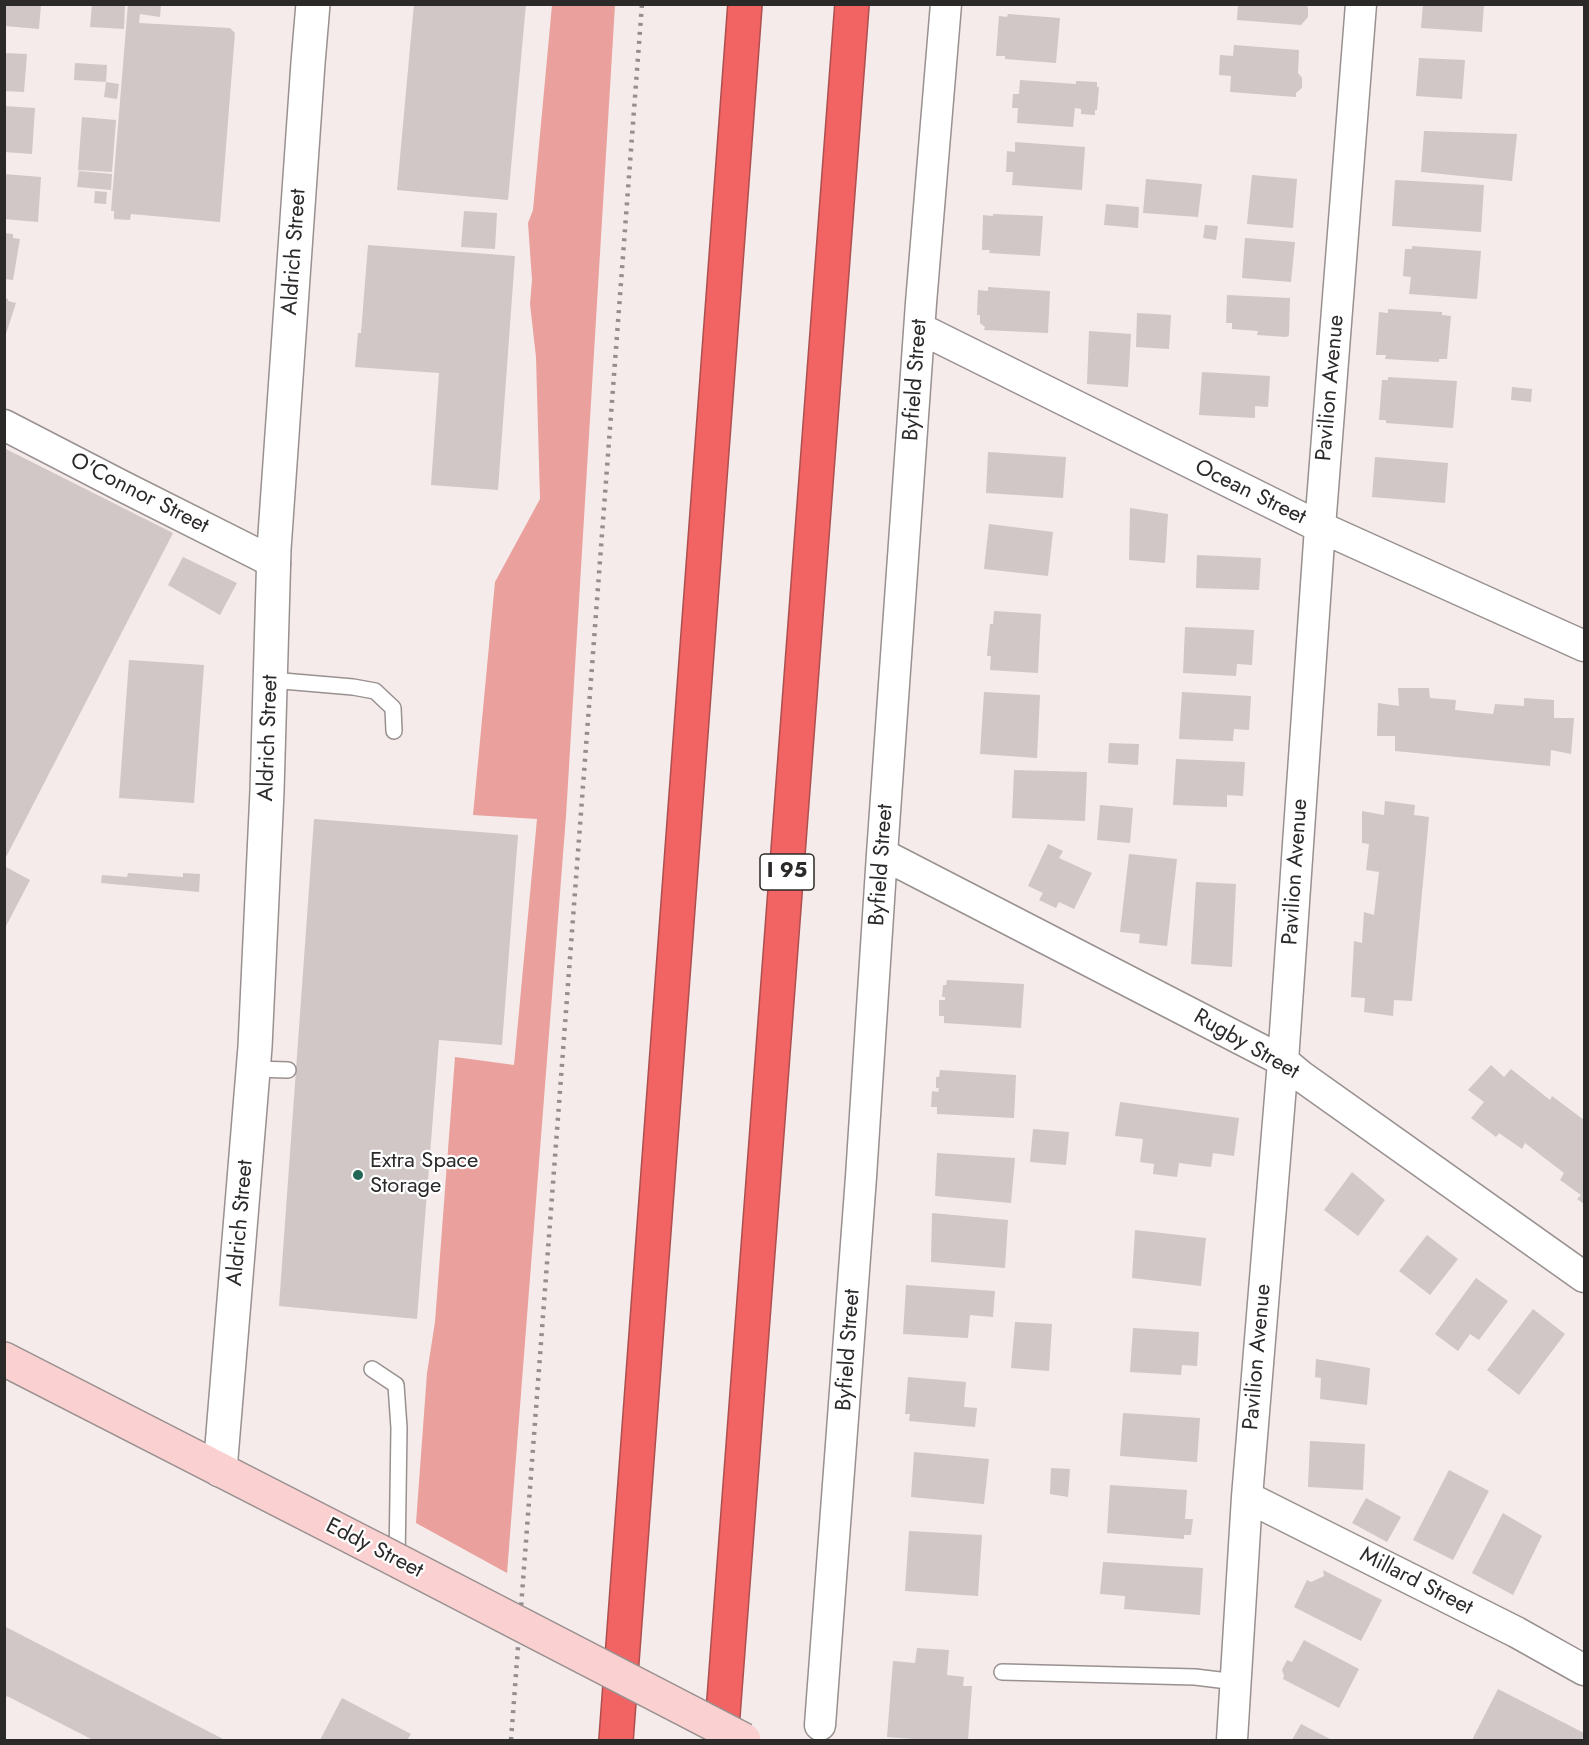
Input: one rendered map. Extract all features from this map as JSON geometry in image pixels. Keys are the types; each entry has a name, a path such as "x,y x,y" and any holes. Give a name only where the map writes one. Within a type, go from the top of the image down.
{"highway":[{"path":"616,1740 745,4"},
{"name":"I 95","path":"721,1740 852,4"}],"main road":[{"name":"Eddy Street","path":"4,1359 744,1740"}],"street":[{"name":"Aldrich Street","path":"220,1470 254,1069 276,525 313,4"},
{"name":"Byfield Street","path":"820,1725 860,1200 923,280 946,4"},
{"name":"Pavilion Avenue","path":"1232,1740 1247,1497 1283,1061 1320,527 1360,4"},
{"name":"Ocean Street","path":"921,328 1320,527 1584,646"},
{"name":"O'Connor Street","path":"4,425 275,562"},
{"name":"Rugby Street","path":"882,854 1283,1061 1300,1076 1584,1277"},
{"name":"Millard Street","path":"1247,1497 1516,1632 1584,1670"}],"lane":[{"path":"271,680 375,691 393,708 394,731"},
{"path":"254,1069 288,1070"},
{"path":"372,1369 396,1385 399,1428 388,1556"},
{"path":"1002,1672 1195,1677 1236,1682"}],"shaded area":[{"path":"552,5 615,5 566,816 507,1573 416,1523 427,1373 435,1322 455,1057 514,1065 537,819 473,815 495,582 540,499 536,357 530,304 532,280 528,223 533,210"}],"building":[{"path":"5,4 41,4 39,29 5,26"},
{"path":"92,4 125,4 124,29 90,27"},
{"path":"128,4 161,4 160,17 140,14 139,23 230,28 235,33 220,222 131,214 130,220 114,219 114,211 111,211"},
{"path":"414,4 526,4 508,200 397,190"},
{"path":"1238,4 1306,4 1308,17 1301,25 1237,20"},
{"path":"1423,4 1484,4 1482,32 1421,28"},
{"path":"1008,14 1060,18 1056,63 1005,59 1005,56 996,56 999,16 1007,17"},
{"path":"1234,45 1299,50 1298,73 1302,78 1302,88 1296,93 1296,97 1230,92 1231,76 1219,75 1220,55 1233,56"},
{"path":"4,53 27,54 24,92 4,91"},
{"path":"1419,58 1465,60 1462,99 1416,96"},
{"path":"75,63 107,65 106,82 74,80"},
{"path":"1020,80 1076,84 1076,81 1097,82 1097,87 1099,87 1095,115 1081,114 1081,109 1075,108 1073,127 1017,123 1018,108 1012,108 1013,94 1019,94"},
{"path":"106,82 119,84 117,99 104,97"},
{"path":"4,106 35,108 32,154 4,152"},
{"path":"82,117 116,120 112,172 78,170"},
{"path":"1424,131 1517,134 1512,181 1421,172"},
{"path":"1015,142 1085,147 1082,190 1012,185 1013,172 1006,172 1007,151 1015,152"},
{"path":"79,171 112,174 111,190 77,187"},
{"path":"4,174 41,177 38,222 4,219"},
{"path":"1252,175 1297,179 1293,228 1247,224"},
{"path":"1146,179 1202,184 1198,217 1143,213"},
{"path":"1395,180 1484,185 1481,232 1392,226"},
{"path":"95,191 107,192 106,204 94,203"},
{"path":"1106,204 1139,207 1138,228 1104,225"},
{"path":"464,211 497,213 495,249 461,247"},
{"path":"993,214 1043,216 1040,256 989,253 990,250 982,250 983,215 993,216"},
{"path":"1205,225 1218,226 1216,240 1203,238"},
{"path":"4,233 13,234 13,238 20,239 13,280 4,279"},
{"path":"1245,238 1295,242 1291,282 1242,278"},
{"path":"368,245 515,256 498,490 431,485 439,373 355,367 358,333 361,333"},
{"path":"1412,246 1481,251 1477,299 1409,294 1411,277 1403,276 1405,249 1412,249"},
{"path":"988,287 1050,291 1048,333 984,330 985,327 980,323 980,315 977,315 978,290 988,291"},
{"path":"1227,295 1290,298 1289,335 1287,337 1257,335 1258,331 1232,329 1232,323 1226,323"},
{"path":"4,297 16,303 5,337"},
{"path":"1388,309 1442,312 1442,315 1451,316 1447,359 1439,359 1439,362 1385,359 1386,355 1376,355 1379,312 1388,313"},
{"path":"1137,313 1171,315 1169,349 1136,347"},
{"path":"1089,331 1131,334 1128,387 1087,384"},
{"path":"1202,372 1270,376 1268,407 1255,406 1255,418 1199,415"},
{"path":"1388,377 1457,381 1453,428 1386,423 1386,420 1379,420 1382,380 1388,380"},
{"path":"1512,387 1532,389 1531,402 1511,400"},
{"path":"4,448 173,533 4,861"},
{"path":"988,452 1066,457 1063,498 986,493"},
{"path":"1375,457 1448,463 1445,503 1372,497"},
{"path":"1130,508 1168,514 1165,563 1129,560"},
{"path":"989,524 1053,532 1048,576 984,569"},
{"path":"1197,555 1261,558 1259,590 1196,588"},
{"path":"183,557 237,583 220,615 168,585"},
{"path":"994,611 1041,614 1038,673 990,670 991,656 987,656 990,624 993,624"},
{"path":"1185,627 1254,630 1252,665 1237,664 1236,676 1183,673"},
{"path":"129,660 204,665 194,803 119,798"},
{"path":"1398,688 1429,688 1430,698 1456,700 1455,710 1493,714 1495,704 1524,706 1524,698 1554,700 1554,718 1574,718 1571,754 1551,750 1550,766 1395,751 1395,736 1377,736 1378,703 1399,706"},
{"path":"984,692 1040,695 1037,758 980,754"},
{"path":"1182,692 1251,696 1249,730 1234,729 1233,741 1179,739"},
{"path":"1109,743 1139,744 1138,765 1108,763"},
{"path":"1176,759 1245,762 1243,796 1227,795 1227,807 1173,805"},
{"path":"1014,770 1087,772 1085,821 1012,818"},
{"path":"1385,801 1415,805 1414,815 1429,817 1412,1001 1394,1000 1393,1016 1364,1012 1365,998 1351,997 1354,941 1362,943 1364,912 1374,915 1379,872 1366,870 1369,844 1362,843 1362,811 1384,815"},
{"path":"1100,805 1133,808 1130,843 1097,840"},
{"name":"Extra Space Storage","path":"314,819 518,835 502,1045 439,1040 417,1319 279,1306"},
{"path":"1048,844 1063,851 1059,858 1092,873 1074,909 1059,902 1056,908 1039,900 1043,893 1028,886"},
{"path":"1129,854 1177,859 1167,946 1139,943 1140,934 1120,932"},
{"path":"4,866 30,880 4,930"},
{"path":"128,873 183,877 183,873 200,874 199,892 101,883 102,875 127,877"},
{"path":"1196,882 1236,884 1232,967 1191,964"},
{"path":"947,980 1024,984 1021,1028 944,1023 944,1016 939,1016 939,1000 945,1000 945,997 942,997 943,985 946,985"},
{"path":"1491,1065 1504,1077 1511,1069 1550,1100 1552,1096 1584,1120 1584,1204 1577,1199 1581,1195 1560,1180 1564,1173 1525,1143 1522,1149 1499,1133 1496,1137 1471,1118 1484,1102 1468,1090"},
{"path":"940,1070 1016,1075 1014,1118 937,1114 937,1107 931,1107 932,1091 938,1092 936,1077 939,1077"},
{"path":"1120,1102 1239,1118 1234,1156 1213,1153 1211,1167 1179,1163 1177,1177 1153,1174 1154,1164 1140,1162 1143,1139 1115,1136"},
{"path":"1033,1129 1069,1132 1066,1165 1030,1162"},
{"path":"937,1153 1015,1158 1011,1203 935,1196"},
{"path":"1352,1172 1385,1200 1358,1236 1324,1210"},
{"path":"932,1213 1008,1220 1005,1268 931,1262"},
{"path":"1135,1230 1206,1238 1201,1286 1132,1278"},
{"path":"1427,1235 1458,1259 1430,1295 1399,1271"},
{"path":"1476,1278 1508,1301 1479,1340 1470,1334 1458,1351 1435,1334"},
{"path":"906,1285 995,1291 993,1317 970,1315 968,1338 903,1334"},
{"path":"1533,1309 1565,1334 1519,1395 1487,1370"},
{"path":"1015,1322 1052,1324 1049,1371 1011,1368"},
{"path":"1133,1328 1199,1332 1197,1366 1182,1365 1181,1375 1130,1372"},
{"path":"1316,1359 1370,1368 1367,1405 1320,1399 1321,1378 1315,1377"},
{"path":"908,1377 966,1382 964,1407 977,1408 975,1427 909,1421 910,1414 905,1414"},
{"path":"1123,1413 1200,1418 1197,1462 1120,1456"},
{"path":"1310,1441 1365,1444 1363,1490 1308,1487"},
{"path":"914,1452 989,1459 984,1504 911,1497"},
{"path":"1051,1468 1070,1469 1068,1497 1050,1494"},
{"path":"1449,1470 1489,1491 1453,1560 1413,1540"},
{"path":"1110,1485 1187,1490 1185,1519 1193,1519 1191,1535 1184,1535 1184,1539 1107,1533"},
{"path":"1366,1498 1401,1517 1387,1542 1352,1523"},
{"path":"1503,1513 1542,1536 1513,1595 1472,1573"},
{"path":"909,1531 982,1535 978,1596 905,1591"},
{"path":"1103,1562 1203,1568 1200,1615 1124,1609 1125,1596 1100,1594"},
{"path":"1323,1570 1382,1600 1361,1641 1294,1607 1307,1580 1311,1582 1324,1576"},
{"path":"4,1626 225,1740 93,1740 7,1696 4,1702"},
{"path":"1304,1640 1359,1669 1339,1708 1283,1679 1282,1670 1287,1660 1292,1662"},
{"path":"917,1648 949,1650 947,1675 964,1677 963,1686 972,1686 968,1740 887,1737 893,1661 915,1663"},
{"path":"1498,1689 1584,1733 1582,1740 1472,1740"},
{"path":"342,1698 411,1734 407,1740 320,1740"},
{"path":"1301,1724 1332,1740 1292,1740"}],"railway":[{"path":"511,1740 642,4"}],"place":[{"name":"Extra Space Storage","path":"358,1175"}]}
